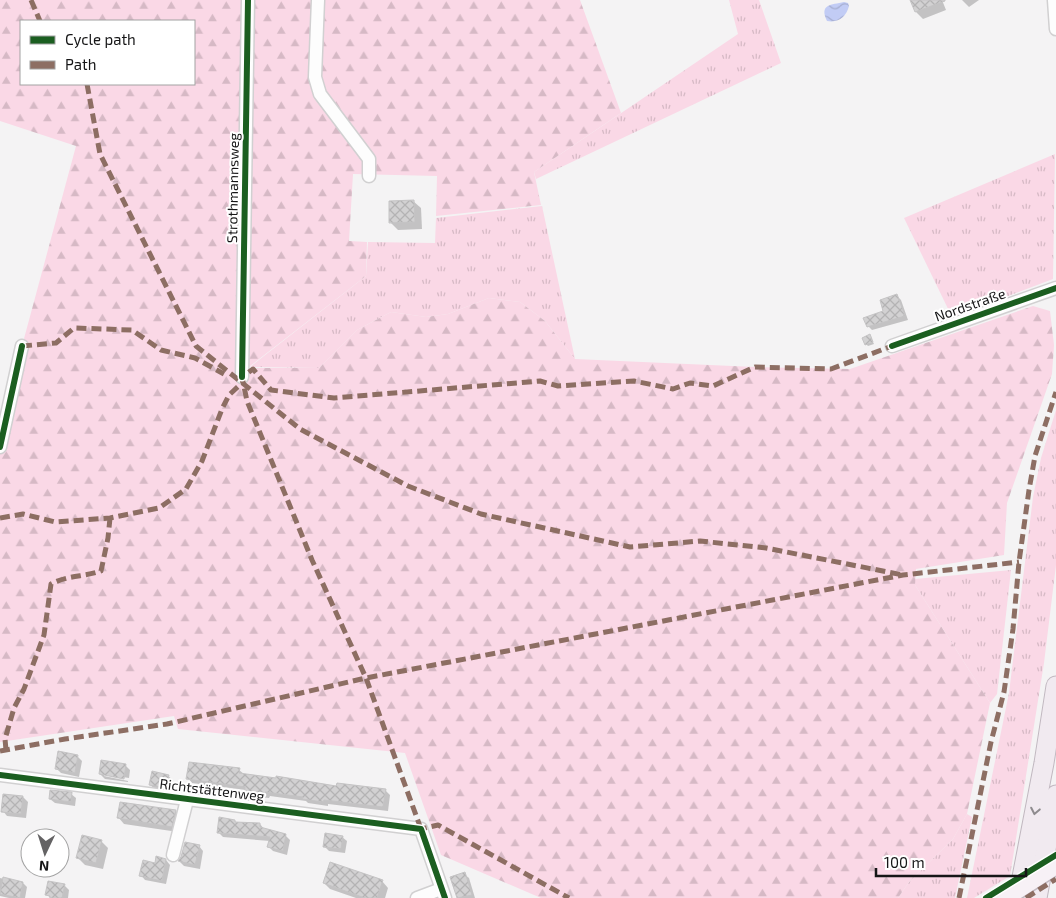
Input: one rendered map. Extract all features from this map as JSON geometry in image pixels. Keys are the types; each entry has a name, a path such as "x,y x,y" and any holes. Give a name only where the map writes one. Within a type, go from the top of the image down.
{"highway":[{"path":"1018,898 1044,763 1056,686"},
{"path":"1037,898 1056,795"}],"main road":[{"path":"1006,898 1056,866"}],"street":[{"name":"Strothmannsweg","path":"242,377 248,0"},
{"path":"318,0 315,77 320,94 369,158 369,176"},
{"path":"1054,0 1056,29"},
{"name":"Nordstraße","path":"892,346 1056,288"},
{"path":"0,447 22,346"},
{"name":"Richtstättenweg","path":"0,775 421,829 443,894"},
{"path":"173,855 187,800"},
{"path":"417,898 443,894"}],"green space":[{"path":"0,0 243,0 238,368 319,368 357,330 391,312 426,317 448,314 489,298 520,302 545,321 575,359 755,367 850,369 1033,306 1050,311 1054,345 1052,374 1007,503 1004,555 916,569 915,585 990,703 967,814 953,839 909,882 898,898 541,898 441,855 405,753 178,729 174,716 0,742 0,447 22,346 76,146 0,121"},
{"path":"253,0 580,0 621,113 534,172 541,205 436,216 437,176 353,174 349,241 367,242 366,276 249,367"},
{"path":"729,0 759,0 781,63 536,179 534,172 738,34"},
{"path":"1055,154 1053,279 952,317 904,218"},
{"path":"542,206 575,359 545,321 520,302 489,298 448,314 426,317 391,312 357,330 319,368 250,367 366,276 368,242 435,243 436,218"},
{"path":"1056,410 1056,565 1044,663 1010,876 974,898 967,898 1009,693 1033,497 1041,458"},
{"path":"1011,570 997,694 990,703 915,585 915,579"},
{"path":"967,814 972,817 955,898 898,898 909,882 953,839"}],"water":[{"path":"844,2 848,3 849,6 844,16 835,21 827,21 825,8"}],"building":[{"path":"910,0 945,0 945,1 915,12"},
{"path":"414,200 415,222 389,223 389,201"},
{"path":"897,294 905,316 867,327 863,318 883,311 880,300"},
{"path":"870,334 873,342 865,345 862,338"},
{"path":"58,751 78,755 75,773 55,769"},
{"path":"101,760 126,764 124,779 99,774"},
{"path":"189,762 240,768 239,773 276,778 276,776 336,786 337,783 386,789 383,807 324,800 323,802 302,799 303,797 265,792 265,794 245,791 245,787 186,779"},
{"path":"152,771 169,775 166,788 149,785"},
{"path":"50,790 72,792 71,802 49,799"},
{"path":"3,794 23,796 21,814 1,812"},
{"path":"120,802 176,810 172,827 117,818"},
{"path":"219,817 235,820 235,822 260,823 260,827 286,834 283,851 267,847 270,837 217,833"},
{"path":"325,833 343,836 341,849 323,847"},
{"path":"82,835 102,840 96,863 76,858"},
{"path":"185,842 200,845 195,865 178,861"},
{"path":"156,856 166,859 162,881 139,876 143,860 155,863"},
{"path":"330,862 383,880 377,898 365,898 323,883"},
{"path":"465,872 472,895 457,898 450,877"},
{"path":"3,877 23,882 20,898 0,894"},
{"path":"48,881 65,884 62,898 50,898 50,896 45,895"}],"marked path":[{"path":"31,0 40,20"},
{"path":"87,85 100,154 196,346 300,429 408,486 481,514 630,547 700,541 766,548 903,575"},
{"path":"22,346 56,343 74,328 132,330 161,350 195,358 224,374"},
{"path":"421,829 366,678 312,560 247,401 242,377 253,369 271,390 334,398 540,381 558,386 634,381 673,389 690,383 713,386 755,367 831,369 892,346"},
{"path":"0,518 23,514 55,522 110,518 159,508 186,489 202,461 229,395 243,382"},
{"path":"959,898 991,742 1004,692 1013,629 1019,562 1035,456 1056,392"},
{"path":"6,750 5,739 14,708 24,689 44,635 51,584 64,579 101,571 110,518"},
{"path":"0,751 167,724 366,678 903,575 1019,562"},
{"path":"417,828 421,829 438,825 569,898"},
{"path":"1026,898 1056,879"}],"cycle path":[{"path":"242,377 248,0"},
{"path":"892,346 1056,288"},
{"path":"0,447 22,346"},
{"path":"0,775 421,829 445,898"},
{"path":"986,898 1056,855"}]}
